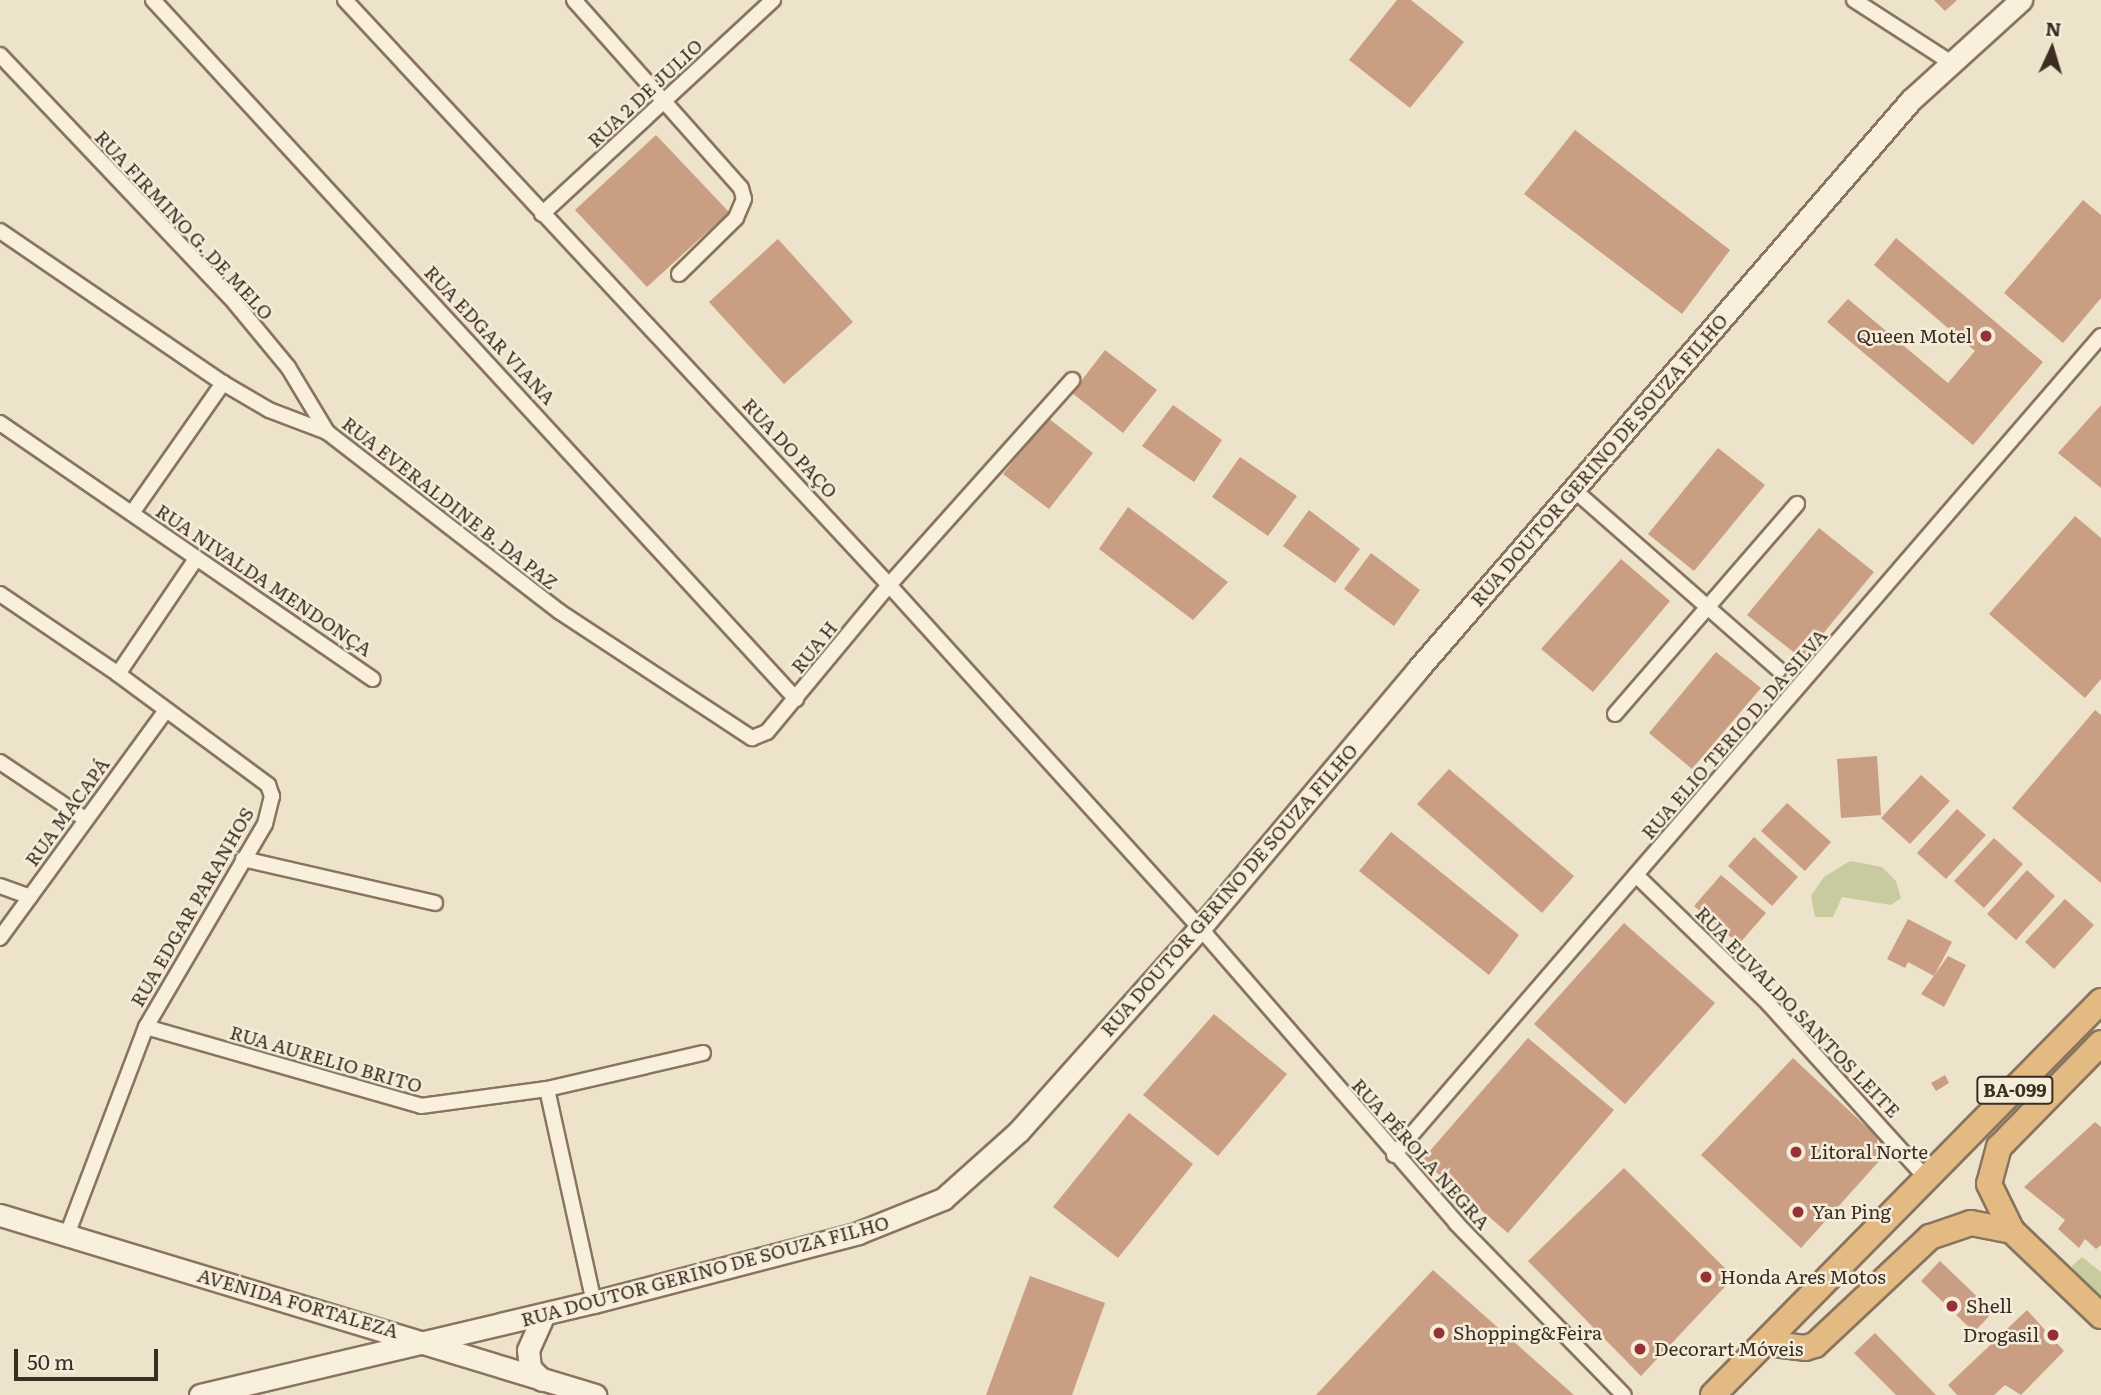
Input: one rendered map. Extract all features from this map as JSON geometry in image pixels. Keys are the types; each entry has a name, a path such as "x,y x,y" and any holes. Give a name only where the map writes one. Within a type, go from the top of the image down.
{"highway":[{"name":"BA-099","path":"1713,1395 1928,1180 2101,1001"},
{"name":"BA-099","path":"2101,1043 1994,1156 1989,1184 2012,1231 2101,1316"},
{"path":"1765,1343 1805,1349 1815,1345 1930,1237 1972,1223 2012,1231"}],"main road":[{"name":"RUA DOUTOR GERINO DE SOUZA FILHO","path":"200,1395 424,1340 594,1303 859,1233 943,1199 1019,1131 1200,928 1573,489 1950,62 2021,0"},
{"name":"AVENIDA FORTALEZA","path":"0,1215 66,1238 424,1340 595,1395"},
{"path":"542,1380 530,1368 528,1350 544,1314"}],"street":[{"name":"RUA EDGAR VIANA","path":"153,0 796,699"},
{"name":"RUA DO PAÇO","path":"345,0 889,584 1200,928"},
{"path":"574,0 666,100 741,188 744,199 736,218 679,274"},
{"name":"RUA 2 DE JULIO","path":"542,214 773,0"},
{"path":"1854,0 1950,62"},
{"name":"RUA FIRMINO G. DE MELO","path":"0,55 235,303 288,367 327,432"},
{"name":"RUA EVERALDINE B. DA PAZ","path":"2,237 223,383 269,410 327,432 559,612 737,732 752,738 767,732"},
{"name":"RUA ELIO TERIO D. DA SILVA","path":"1394,1155 2101,336"},
{"name":"RUA H","path":"767,732 889,584 1072,380"},
{"path":"132,513 223,383"},
{"name":"RUA NIVALDA MENDONÇA","path":"0,423 373,679"},
{"path":"1573,489 1707,611 1779,670"},
{"path":"1615,713 1707,611 1797,504"},
{"path":"118,674 196,559"},
{"name":"RUA EDGAR PARANHOS","path":"0,594 118,674 268,785 271,808 146,1027 66,1238"},
{"name":"RUA MACAPÁ","path":"0,938 166,710"},
{"path":"0,762 85,819"},
{"path":"243,859 435,903"},
{"name":"RUA EUVALDO SANTOS LEITE","path":"1636,875 1768,1003 1928,1180"},
{"path":"0,886 30,897"},
{"name":"RUA PÉROLA NEGRA","path":"1200,928 1394,1155 1624,1395"},
{"name":"RUA AURELIO BRITO","path":"146,1027 421,1106 547,1089 704,1053"},
{"path":"547,1089 594,1303"}],"green space":[{"path":"1850,861 1882,867 1896,881 1901,898 1891,905 1842,897 1833,917 1815,917 1811,896 1824,877"},
{"path":"2082,1257 2101,1272 2101,1312 2076,1283 2072,1266"}],"building":[{"path":"1397,0 1411,0 1464,42 1410,108 1349,60"},
{"path":"1934,0 1957,0 1945,11"},
{"path":"1575,130 1730,250 1682,314 1524,194"},
{"path":"656,135 729,212 647,287 575,210"},
{"path":"2083,200 2101,215 2101,298 2063,343 2004,293"},
{"name":"Queen Motel","path":"1896,238 2043,362 1973,445 1827,322 1848,299 1948,383 1975,351 1874,265"},
{"path":"778,239 853,322 784,384 709,302"},
{"path":"1105,350 1157,390 1123,433 1072,393"},
{"path":"1173,405 1222,440 1194,482 1142,446"},
{"path":"2101,405 2101,488 2058,453"},
{"path":"1048,418 1093,453 1049,509 1003,474"},
{"path":"1718,448 1765,485 1694,571 1648,534"},
{"path":"1240,457 1297,496 1268,536 1212,497"},
{"path":"1128,507 1228,582 1193,620 1099,549"},
{"path":"1309,510 1360,549 1335,583 1283,546"},
{"path":"2075,516 2101,538 2101,679 2085,698 1989,614"},
{"path":"1819,528 1874,572 1802,659 1747,615"},
{"path":"1371,553 1420,590 1394,626 1344,589"},
{"path":"1621,559 1670,601 1593,692 1541,649"},
{"path":"1716,652 1761,688 1692,769 1649,733"},
{"path":"2095,710 2101,715 2101,883 2012,808"},
{"path":"1877,756 1881,815 1841,818 1837,759"},
{"path":"1449,769 1574,876 1542,913 1417,804"},
{"path":"1921,775 1950,801 1910,844 1881,818"},
{"path":"1787,803 1831,842 1805,871 1761,831"},
{"path":"1957,809 1986,835 1946,879 1917,853"},
{"path":"1391,832 1519,935 1489,975 1359,871"},
{"path":"1754,837 1798,877 1772,906 1728,866"},
{"path":"1994,838 2023,864 1984,908 1954,881"},
{"path":"2027,870 2055,896 2016,940 1987,914"},
{"path":"1721,875 1766,913 1739,944 1694,906"},
{"path":"2065,899 2094,925 2054,969 2025,942"},
{"path":"1908,919 1952,942 1934,976 1908,962 1905,968 1887,959"},
{"path":"1624,923 1715,1003 1625,1104 1534,1024"},
{"path":"1948,956 1966,965 1944,1007 1921,994"},
{"path":"1214,1014 1287,1074 1218,1156 1143,1095"},
{"path":"1528,1038 1614,1110 1508,1233 1422,1160"},
{"name":"Litoral Norte","path":"1793,1058 1890,1149 1801,1248 1701,1155"},
{"path":"1945,1075 1949,1083 1936,1091 1931,1083"},
{"path":"1129,1113 1193,1164 1118,1258 1053,1207"},
{"path":"2095,1122 2101,1127 2101,1245 2096,1249 2085,1239 2079,1248 2058,1229 2065,1220 2024,1187"},
{"path":"1624,1168 1734,1277 1641,1376 1528,1261"},
{"path":"1940,1261 1993,1312 1974,1332 1921,1281"},
{"name":"Shopping&Feira","path":"1433,1270 1574,1395 1316,1395"},
{"path":"1030,1276 1105,1303 1072,1395 986,1395"},
{"path":"2027,1310 2064,1351 2021,1395 2005,1385 1994,1395 1957,1395 1948,1385"},
{"path":"1875,1333 1936,1395 1896,1395 1854,1353"}],"place":[{"name":"Queen Motel","path":"1986,336"},
{"name":"Litoral Norte","path":"1796,1152"},
{"name":"Yan Ping","path":"1798,1212"},
{"name":"Honda Ares Motos","path":"1706,1277"},
{"name":"Shell","path":"1952,1306"},
{"name":"Shopping&Feira","path":"1439,1333"},
{"name":"Drogasil","path":"2053,1335"},
{"name":"Decorart Móveis","path":"1640,1349"}]}
